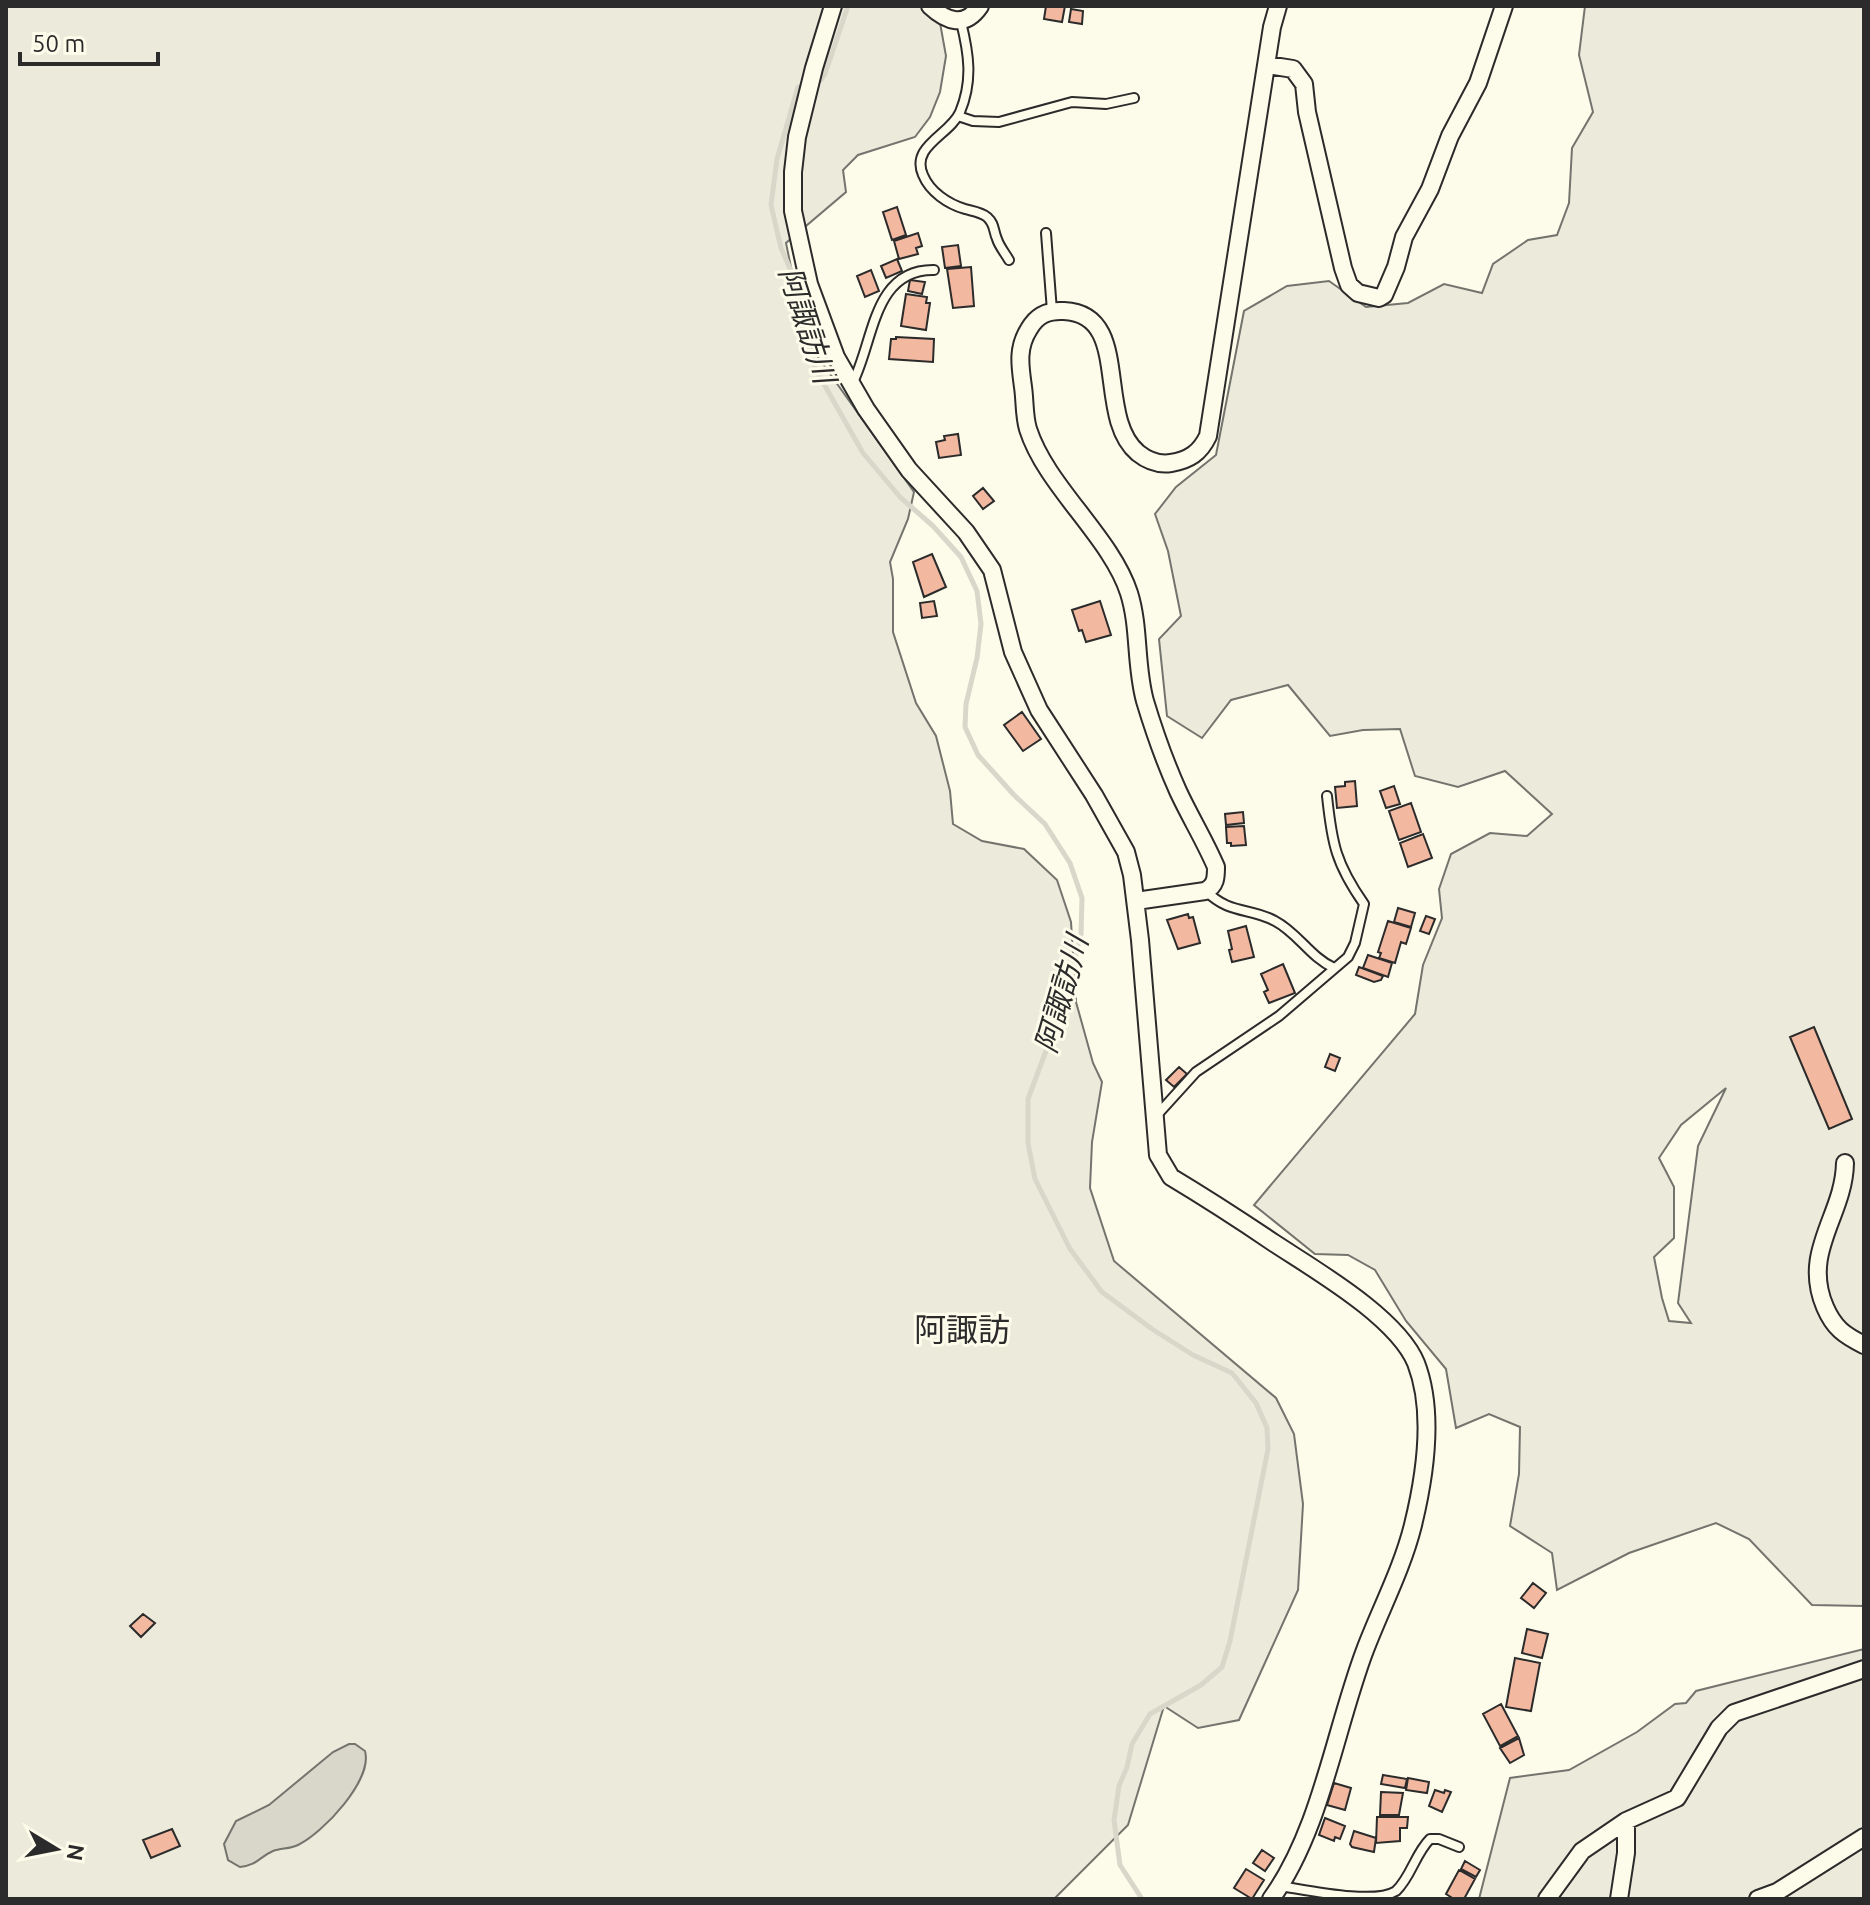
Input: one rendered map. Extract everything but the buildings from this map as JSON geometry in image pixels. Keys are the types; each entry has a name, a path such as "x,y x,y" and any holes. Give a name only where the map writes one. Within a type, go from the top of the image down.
{"street":[{"path":"833,6 797,137 793,211 799,246 821,322 836,357 909,470 966,532 992,570 1013,652 1039,710 1094,795 1126,852 1136,901 1158,1155 1171,1177 1329,1278 1378,1317 1390,1327 1415,1361 1426,1421 1413,1526 1393,1588 1365,1650 1299,1851 1276,1893"},
{"path":"930,6 948,21 961,22 974,15 980,6"},
{"path":"1136,901 1210,889 1217,878 1216,867 1179,793 1158,739 1136,654 1136,628 1128,592 1116,567 1039,454 1028,427 1020,346 1038,316 1052,311 1087,315 1099,326 1106,343 1117,415 1129,446 1153,463 1167,464 1181,461 1202,449 1208,436 1272,27 1278,6"},
{"path":"1268,65 1293,69 1304,84 1307,112 1343,268 1349,285 1358,293 1379,298 1384,295 1404,237 1430,189 1450,136 1478,83 1504,6"},
{"path":"1845,1163 1844,1184 1819,1251 1816,1274 1818,1292 1838,1332 1864,1345"},
{"path":"1547,1899 1582,1851 1626,1821 1677,1798 1719,1728 1734,1713 1864,1669"},
{"path":"1619,1899 1626,1853 1626,1821"},
{"path":"1758,1899 1777,1892 1864,1837"}],"lane":[{"path":"961,22 969,55 969,79 958,116 922,153 922,175 941,198 960,208 985,214 994,224 997,240 1009,260"},
{"path":"958,116 973,121 999,122 1072,102 1106,104 1134,98"},
{"path":"1046,233 1052,311"},
{"path":"852,384 865,355 879,302 902,279 918,270 934,270"},
{"path":"1154,1118 1196,1072 1279,1016 1348,957 1355,943 1364,904 1345,877 1339,860 1331,835 1327,796"},
{"path":"1205,891 1219,904 1273,919 1321,962 1334,968"},
{"path":"1276,1893 1383,1897 1396,1890 1419,1849 1430,1839 1459,1847"}],"shaded area":[{"path":"6,6 937,6 946,56 940,92 930,117 915,137 858,155 843,170 846,192 786,243 806,340 914,492 908,519 890,562 893,632 916,703 936,736 950,791 953,824 982,841 1024,849 1057,880 1071,922 1076,1002 1093,1063 1102,1082 1092,1142 1090,1188 1114,1261 1276,1398 1294,1434 1303,1504 1298,1590 1239,1720 1198,1728 1164,1706 1128,1825 1054,1899 6,1899"},
{"path":"1585,6 1864,6 1864,1606 1812,1605 1749,1539 1716,1523 1629,1553 1557,1590 1552,1553 1510,1526 1519,1474 1520,1427 1489,1414 1456,1428 1446,1369 1406,1321 1375,1270 1348,1255 1315,1254 1254,1205 1415,1014 1423,965 1442,918 1439,889 1451,854 1490,833 1527,836 1552,814 1505,771 1458,787 1415,776 1400,729 1363,730 1330,736 1288,685 1231,700 1202,738 1167,716 1159,639 1181,616 1168,551 1155,514 1176,487 1216,455 1244,311 1287,286 1329,281 1366,307 1408,303 1444,284 1482,293 1493,264 1528,240 1557,235 1569,203 1572,148 1593,112 1579,55","holes":["1726,1088 1698,1146 1678,1303 1691,1323 1669,1321 1654,1257 1674,1238 1674,1187 1659,1158 1681,1125"]},
{"path":"1864,1649 1864,1899 1479,1899 1510,1778 1569,1770 1637,1732 1675,1704 1686,1703 1696,1691"},
{"path":"355,1744 365,1751 365,1763 354,1790 332,1818 298,1845 273,1851 251,1864 240,1867 228,1860 224,1844 236,1821 269,1805 333,1752"}],"waterway":[{"name":"阿諏訪川","path":"814,83 825,74 848,6"},
{"name":"阿諏訪川","path":"804,85 798,87 777,159 771,205 781,248 804,315 803,333 817,372 863,453 900,497 933,526 961,557 977,591 981,624 966,704 965,727 978,755 1045,824 1070,863 1082,898 1081,934 1065,1000 1028,1099 1028,1143 1035,1179 1070,1249 1102,1292 1193,1355 1232,1373 1256,1403 1267,1428 1268,1449 1230,1641 1222,1667 1201,1685 1150,1714 1132,1744 1119,1786 1114,1820 1120,1865 1142,1899"}],"district":[{"name":"阿諏訪","path":"962,1329"}]}
